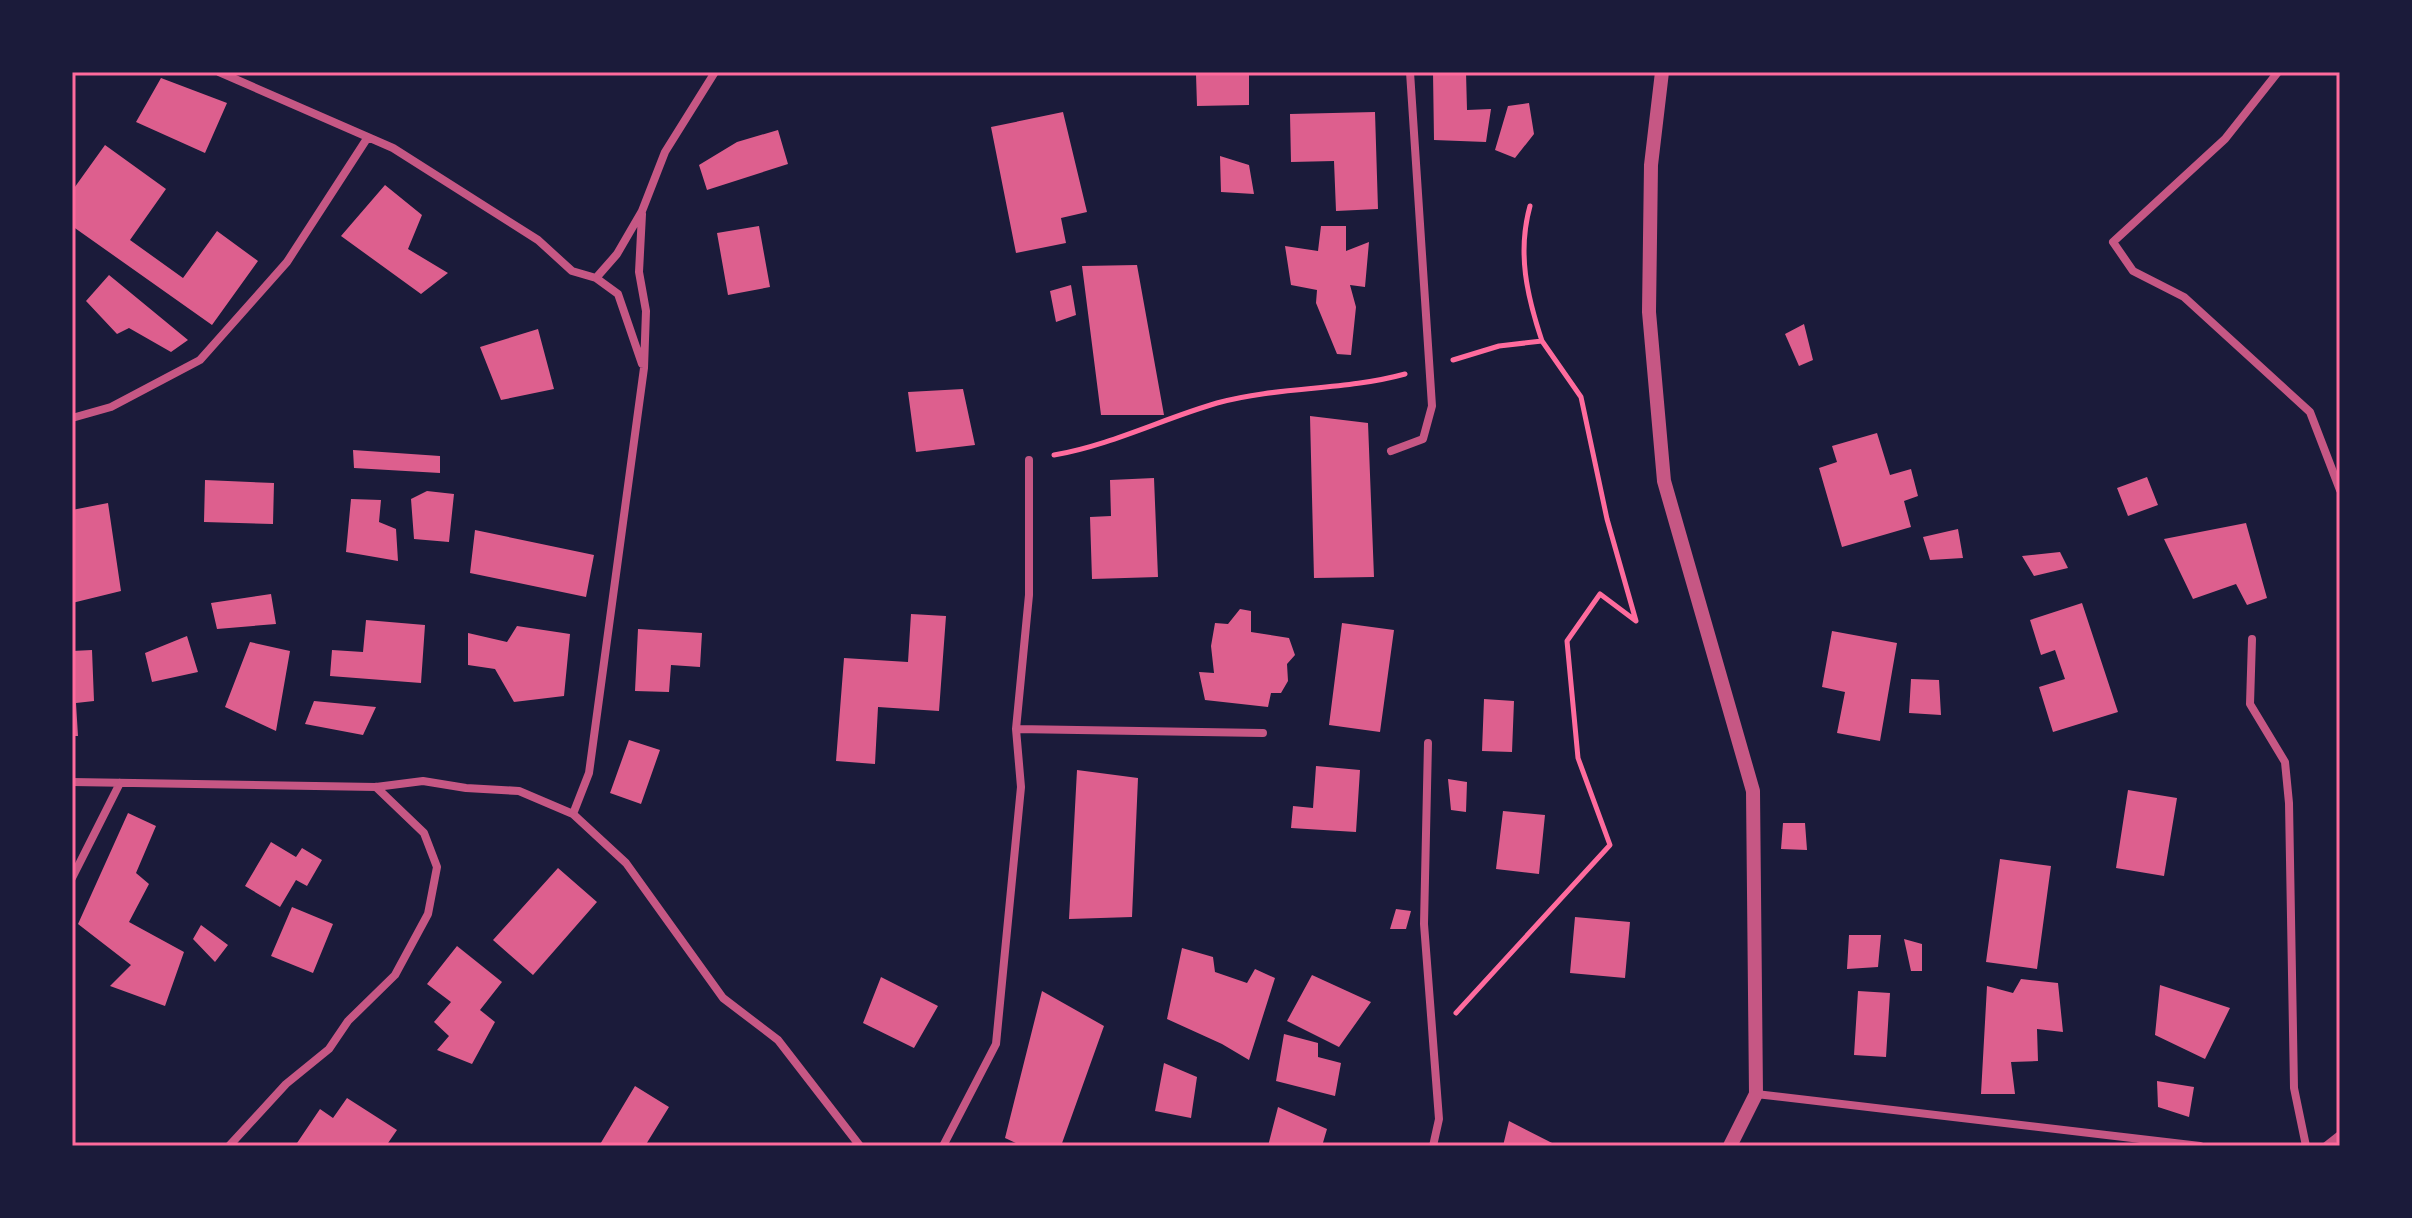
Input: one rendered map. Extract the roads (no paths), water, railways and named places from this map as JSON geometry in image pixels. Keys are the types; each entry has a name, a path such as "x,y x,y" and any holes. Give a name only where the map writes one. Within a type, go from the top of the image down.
{"street":[{"path":"219,72 393,148 538,240 572,271 596,278 618,294 644,368"},
{"path":"596,278 617,254 642,211 665,152 715,72"},
{"path":"1391,451 1423,439 1432,406 1410,72"},
{"path":"1662,72 1651,165 1649,312 1664,481 1753,791 1756,1094 1730,1146"},
{"path":"2278,72 2225,139 2113,242 2133,271 2184,297 2310,412 2340,490"},
{"path":"72,418 111,407 200,360 287,262 368,137"},
{"path":"573,814 589,773 644,368 646,311 639,272 642,211"},
{"path":"943,1146 996,1044 1021,787 1016,729 1029,595 1029,460"},
{"path":"2252,639 2250,704 2285,762 2289,803 2294,1088 2306,1146"},
{"path":"1016,729 1263,733"},
{"path":"1428,743 1424,924 1439,1119 1433,1146"},
{"path":"72,782 376,787 423,781 466,788 519,791 573,814 626,863 723,998 778,1040 860,1146"},
{"path":"72,878 120,783"},
{"path":"229,1146 286,1084 329,1049 348,1021 395,975 428,914 437,867 424,833 376,787"},
{"path":"1756,1094 2200,1146"},
{"path":"2326,1146 2340,1135"}]}
